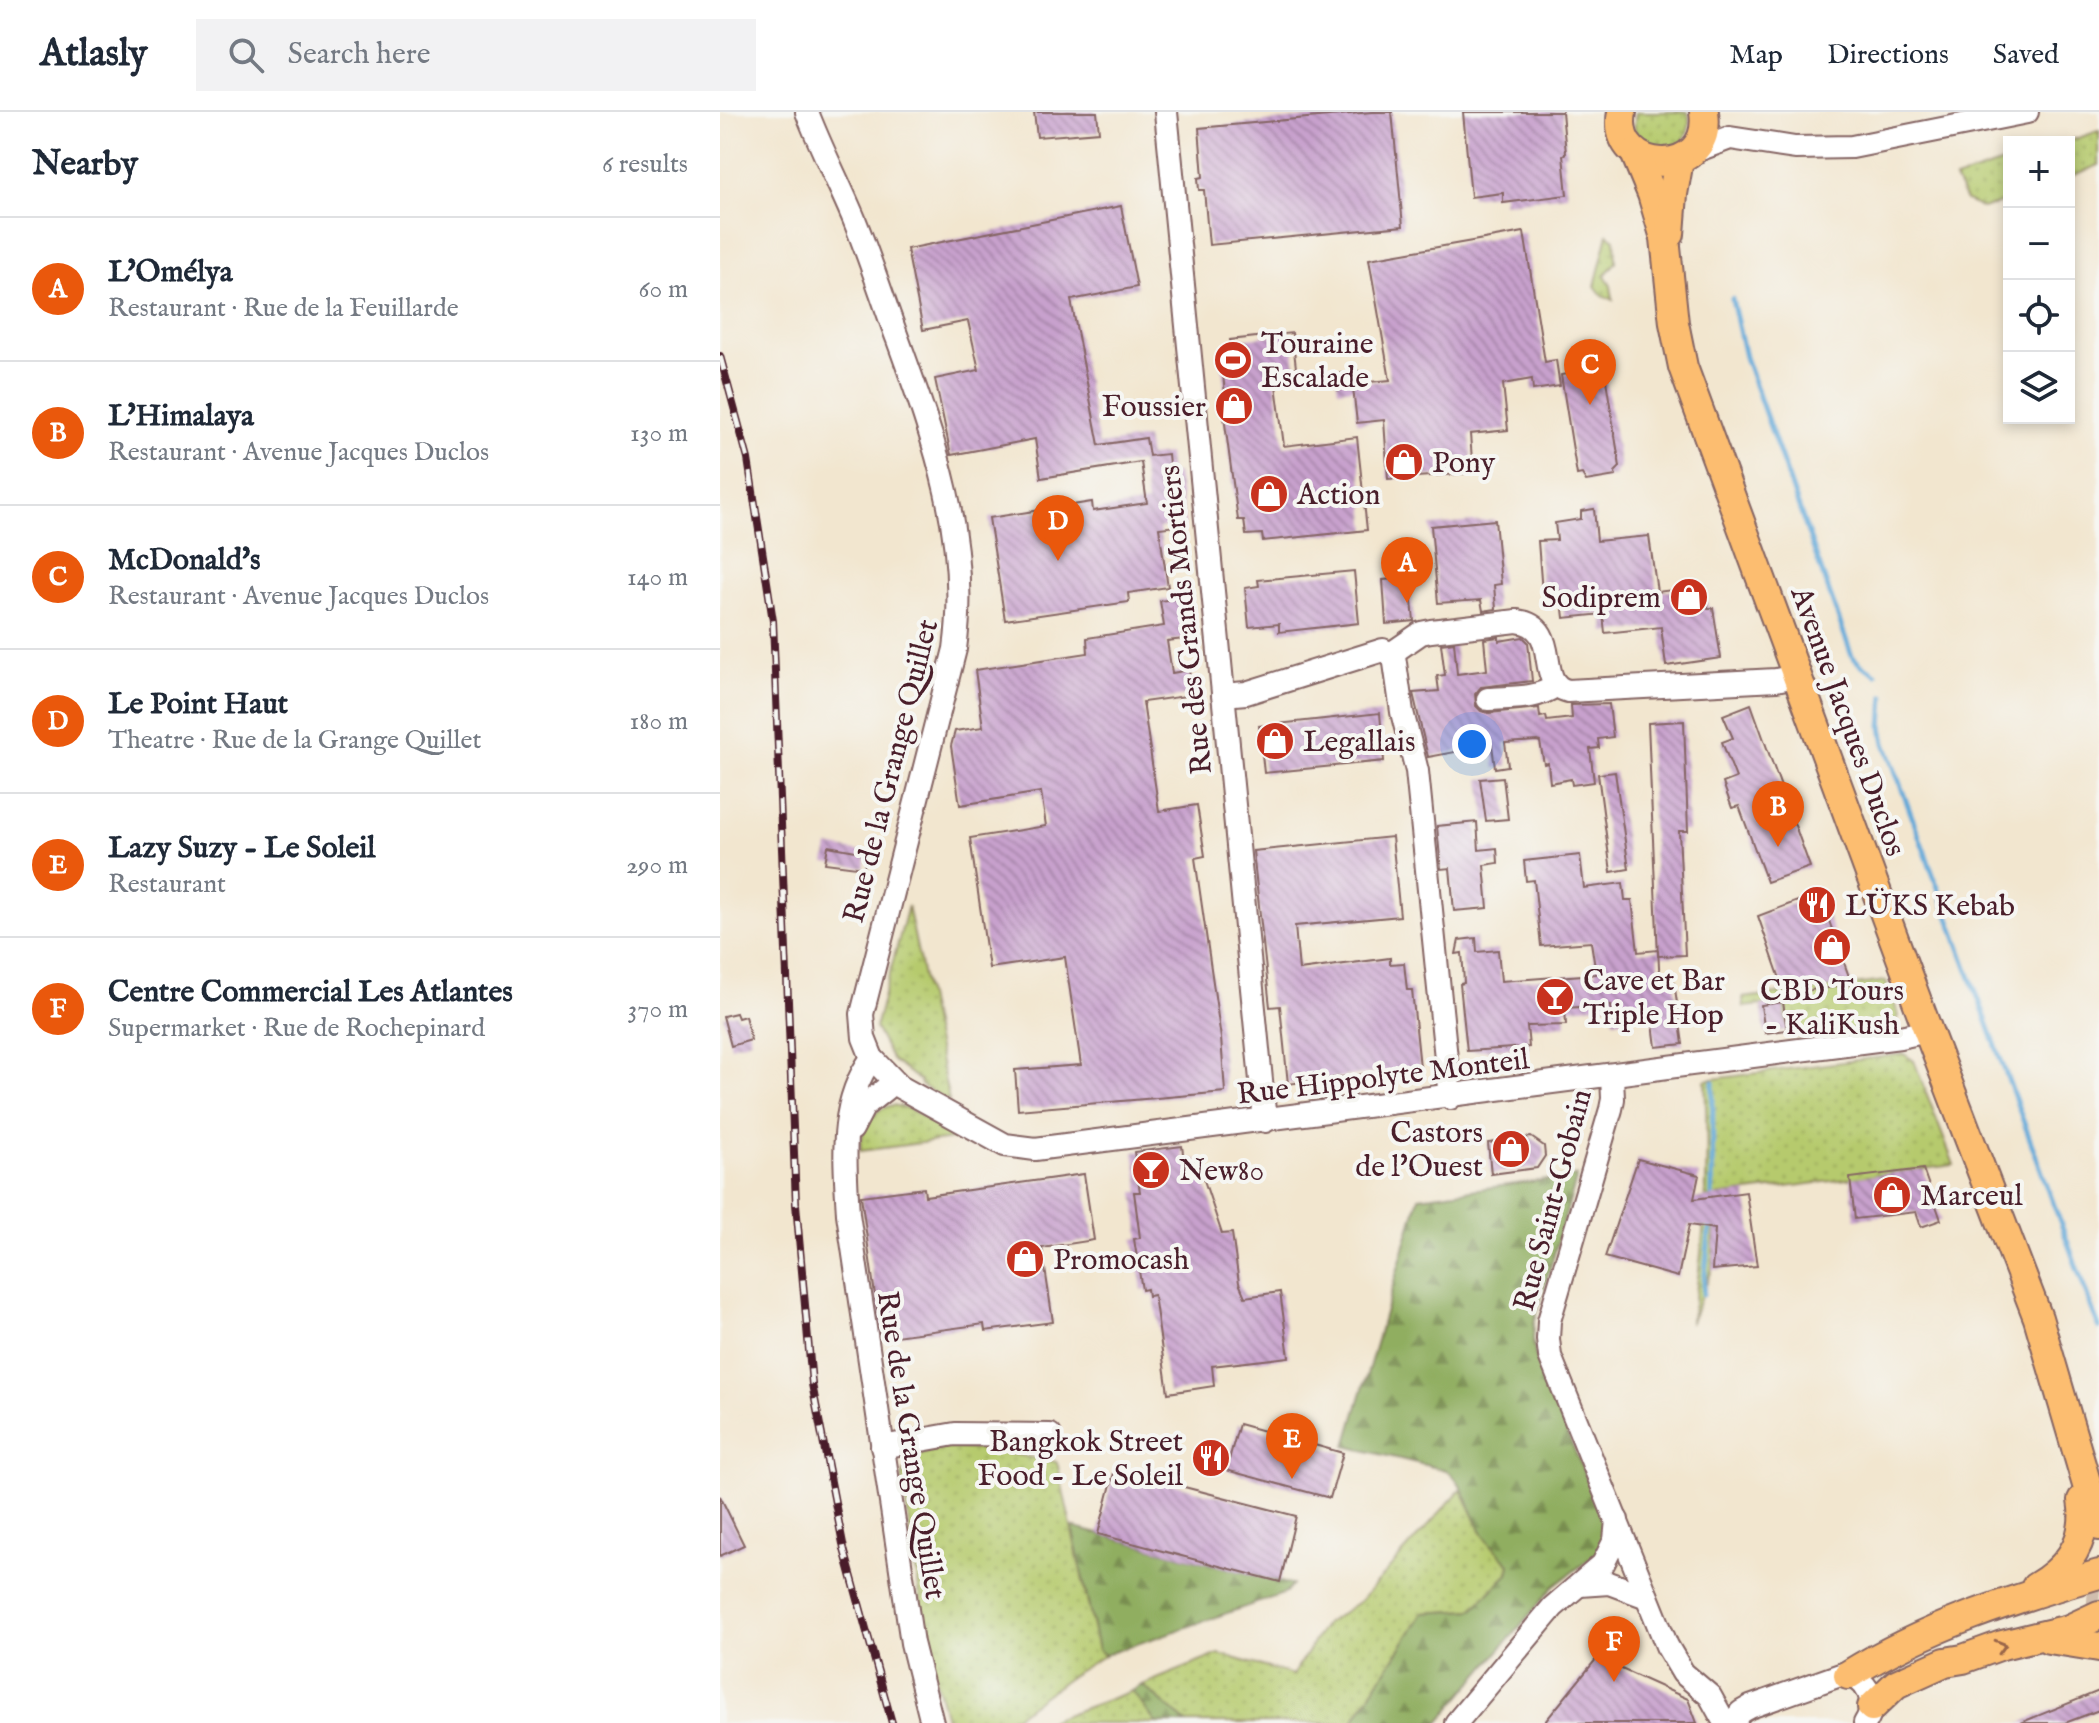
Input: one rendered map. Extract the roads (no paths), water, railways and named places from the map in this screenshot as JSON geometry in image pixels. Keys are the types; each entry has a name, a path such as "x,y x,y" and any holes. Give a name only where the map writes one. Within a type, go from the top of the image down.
{"main road":[{"name":"Avenue Jacques Duclos","path":"1670,276 1672,208 1684,157 1702,137 1707,112"},
{"name":"Avenue Jacques Duclos","path":"1624,127 1645,173 1665,238 1674,323 1683,367 1928,1031 2038,1318 2099,1526"},
{"path":"1624,127 1656,162 1684,157"},
{"name":"Avenue Jacques Duclos","path":"2038,1318 2060,1362 2099,1466"},
{"path":"2009,1602 2047,1581 2072,1556 2081,1537 2084,1510 2062,1402"},
{"path":"1853,1676 1913,1640 2009,1602 2099,1574"},
{"path":"1853,1676 2035,1610 2065,1602 2093,1608"},
{"path":"1868,1715 1896,1684 1945,1662 2069,1629 2093,1608"},
{"path":"2040,1637 2099,1647"}],"street":[{"name":"Rue de la Grange Quillet","path":"807,112 854,220 926,417 949,501 959,559 960,613 955,649 864,1001 862,1026 872,1058 861,1073 849,1107 846,1174 848,1214 912,1643 932,1723"},
{"name":"Rue des Grands Mortiers","path":"1166,112 1265,1121"},
{"path":"1707,112 1731,127 1824,139 1873,134 1978,112"},
{"path":"1684,157 1730,138 1795,148 1852,147 2027,112"},
{"path":"1223,695 1246,693 1377,651 1392,653 1421,633 1502,622 1526,622 1534,626 1543,638 1555,686"},
{"path":"1392,653 1417,771 1450,1098"},
{"path":"1555,686 1579,691 1776,680 1796,676"},
{"path":"1488,699 1533,696 1546,693 1555,686"},
{"name":"Rue Hippolyte Monteil","path":"872,1058 894,1082 1005,1145 1024,1149 1450,1098 1928,1031"},
{"name":"Rue Saint-Gobain","path":"1612,1076 1613,1099 1549,1321 1550,1356 1675,1660 1683,1673 1710,1696"},
{"name":"Rue de la Grange Quillet","path":"846,1174 852,1132 858,1115 870,1100 894,1082"},
{"path":"882,1447 955,1434 1050,1435"},
{"path":"1456,1723 1553,1607 1596,1573 1610,1552 1618,1531 1617,1519"},
{"path":"1580,1585 1634,1563"},
{"path":"1580,1585 1609,1583 1647,1597"},
{"path":"1710,1696 1742,1715 1834,1676 1853,1676 1867,1688 1868,1715"},
{"path":"1710,1696 1725,1723"}],"waterway":[{"path":"1732,299 1745,357 1852,656 1876,674"},
{"path":"1884,696 1882,727 1885,743 2099,1328"},
{"path":"1712,1201 1713,1082"},
{"path":"1703,1294 1710,1223"}],"tunnel":[{"path":"2087,1601 2099,1602"}],"railway":[{"path":"720,356 748,459 773,621 796,1204 812,1384 844,1549 892,1723"}],"place":[{"name":"Touraine Escalade","path":"1233,360"},
{"name":"McDonald's","path":"1590,405"},
{"name":"Foussier","path":"1234,406"},
{"name":"Pony","path":"1404,462"},
{"name":"Action","path":"1269,494"},
{"name":"Le Point Haut","path":"1058,561"},
{"name":"Sodiprem","path":"1689,597"},
{"name":"L'Omélya","path":"1407,603"},
{"name":"Legallais","path":"1275,741"},
{"name":"L'Himalaya","path":"1778,847"},
{"name":"LÜKS Kebab","path":"1817,905"},
{"name":"CBD Tours - KaliKush","path":"1832,947"},
{"name":"Cave et Bar Triple Hop","path":"1555,997"},
{"name":"Castors de l'Ouest","path":"1511,1149"},
{"name":"New80","path":"1151,1170"},
{"name":"Marceul","path":"1892,1195"},
{"name":"Promocash","path":"1025,1259"},
{"name":"Bangkok Street Food - Le Soleil","path":"1211,1458"},
{"name":"Lazy Suzy - Le Soleil","path":"1292,1479"},
{"name":"Centre Commercial Les Atlantes","path":"1614,1682"}]}
